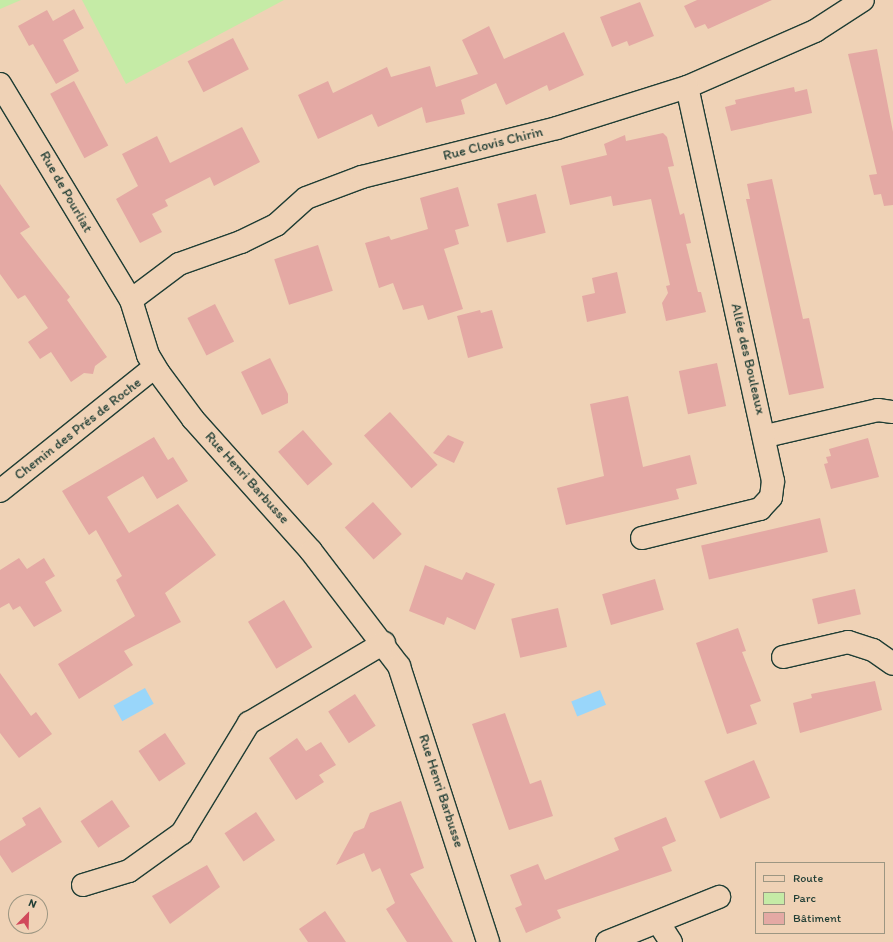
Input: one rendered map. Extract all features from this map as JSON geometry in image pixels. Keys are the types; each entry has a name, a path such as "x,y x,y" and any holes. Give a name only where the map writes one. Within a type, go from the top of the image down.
{"street":[{"name":"Rue Clovis Chirin","path":"132,300 179,264 208,251 241,242 276,225 306,198 362,177 557,128 687,87 815,31 863,0"},
{"name":"Rue de Pourliat","path":"0,84 33,132 107,266 132,300"},
{"name":"Allée des Bouleaux","path":"642,538 760,509 771,497 773,481 766,436 687,87"},
{"name":"Rue Henri Barbusse","path":"132,300 144,344 155,367 179,403 311,551 384,643 408,688 488,942"},
{"name":"Chemin des Prés de Roche","path":"0,491 155,367"},
{"path":"766,436 878,410 893,412"},
{"path":"783,657 848,642 873,650 893,664"},
{"path":"83,885 129,870 182,833 249,724 384,643"},
{"path":"607,942 719,897"},
{"path":"658,922 671,942"}],"green space":[{"path":"0,0 21,0 0,9"},
{"path":"82,0 284,0 126,84"}],"water":[{"path":"145,688 154,704 122,721 114,705"},
{"path":"600,690 606,705 577,716 571,702"}],"building":[{"path":"697,0 772,0 708,29 705,24 695,28 684,6"},
{"path":"640,2 654,36 629,46 627,41 612,47 600,17"},
{"path":"74,9 84,28 63,40 79,71 56,84 33,44 29,46 18,26 47,10 53,21"},
{"path":"489,26 504,59 564,32 584,75 549,91 547,85 506,105 496,83 461,100 465,114 426,123 422,107 378,127 372,114 318,139 298,95 328,81 333,93 387,67 391,77 430,66 436,87 478,74 462,40"},
{"path":"233,38 249,69 203,92 188,61"},
{"path":"877,49 893,132 893,205 884,206 881,194 874,195 869,175 877,174 848,54"},
{"path":"74,81 108,145 84,158 50,94"},
{"path":"794,87 795,92 807,89 812,113 731,131 725,107 736,104 735,100"},
{"path":"242,127 260,162 214,186 210,177 165,200 168,206 152,214 162,232 140,243 116,199 138,186 122,154 157,136 170,163"},
{"path":"663,133 667,137 674,166 668,167 680,215 684,213 691,243 686,244 698,292 701,292 706,312 666,321 662,303 668,293 666,286 670,285 651,199 613,206 611,196 570,205 561,166 607,155 604,144 625,135 626,141"},
{"path":"772,179 803,319 809,318 824,388 789,395 746,199 750,199 747,184"},
{"path":"0,184 30,227 20,233 70,297 67,300 107,357 95,366 93,374 84,373 71,382 51,352 40,359 28,342 48,328 25,295 18,299 0,274"},
{"path":"458,187 469,226 455,230 459,244 444,249 463,309 428,320 423,305 403,310 393,283 379,288 365,243 389,236 391,240 428,229 420,198"},
{"path":"536,194 546,233 507,242 497,204"},
{"path":"318,245 333,291 289,305 274,259"},
{"path":"617,272 626,313 587,322 582,296 595,293 592,278"},
{"path":"215,304 234,341 206,355 187,318"},
{"path":"480,310 481,313 492,310 503,348 468,358 457,316"},
{"path":"270,358 288,394 288,403 262,415 241,372"},
{"path":"717,363 726,406 688,414 679,371"},
{"path":"628,396 643,467 690,455 697,484 676,489 679,499 566,525 557,488 604,476 590,404"},
{"path":"390,412 438,465 411,488 364,435"},
{"path":"303,430 333,464 308,486 278,452"},
{"path":"448,435 464,442 454,463 433,453"},
{"path":"154,437 168,460 173,457 188,481 157,499 143,476 107,497 129,533 178,504 216,555 165,593 181,622 124,651 133,665 79,699 58,664 135,616 116,580 122,576 96,530 89,535 62,491"},
{"path":"868,438 879,477 831,489 824,464 828,463 826,457 831,456 829,449"},
{"path":"373,502 402,534 374,559 345,527"},
{"path":"820,518 828,552 709,580 701,545"},
{"path":"19,558 27,569 44,558 55,576 45,582 62,611 34,627 20,606 13,610 9,603 0,608 0,570"},
{"path":"425,565 462,580 466,572 495,584 475,630 447,617 444,625 409,611"},
{"path":"655,579 664,610 611,625 602,594"},
{"path":"855,589 861,614 818,624 812,599"},
{"path":"284,600 312,647 276,669 248,622"},
{"path":"558,608 567,647 520,658 511,619"},
{"path":"738,628 746,651 742,652 761,701 750,705 757,724 727,734 696,643"},
{"path":"0,673 31,716 36,712 52,734 19,758 0,733"},
{"path":"875,681 882,710 800,733 793,703 812,698 811,694"},
{"path":"355,694 376,726 349,743 328,711"},
{"path":"505,713 530,784 541,780 553,816 509,830 472,724"},
{"path":"165,733 186,764 159,782 138,751"},
{"path":"297,738 306,751 321,742 336,765 319,775 324,782 296,800 269,758"},
{"path":"754,760 770,798 720,819 704,781"},
{"path":"112,800 130,827 98,848 80,821"},
{"path":"401,801 424,868 410,874 453,942 407,942 386,909 395,903 380,868 372,872 364,853 336,865 354,832 364,828 370,813"},
{"path":"40,807 62,842 12,873 0,855 0,841 26,825 22,818"},
{"path":"256,812 275,840 244,861 224,833"},
{"path":"666,817 676,841 662,847 672,871 557,910 561,918 526,933 515,908 522,905 510,875 538,864 545,880 619,850 614,838"},
{"path":"207,865 220,887 170,924 152,896"},
{"path":"325,911 346,942 308,942 299,929"}]}
